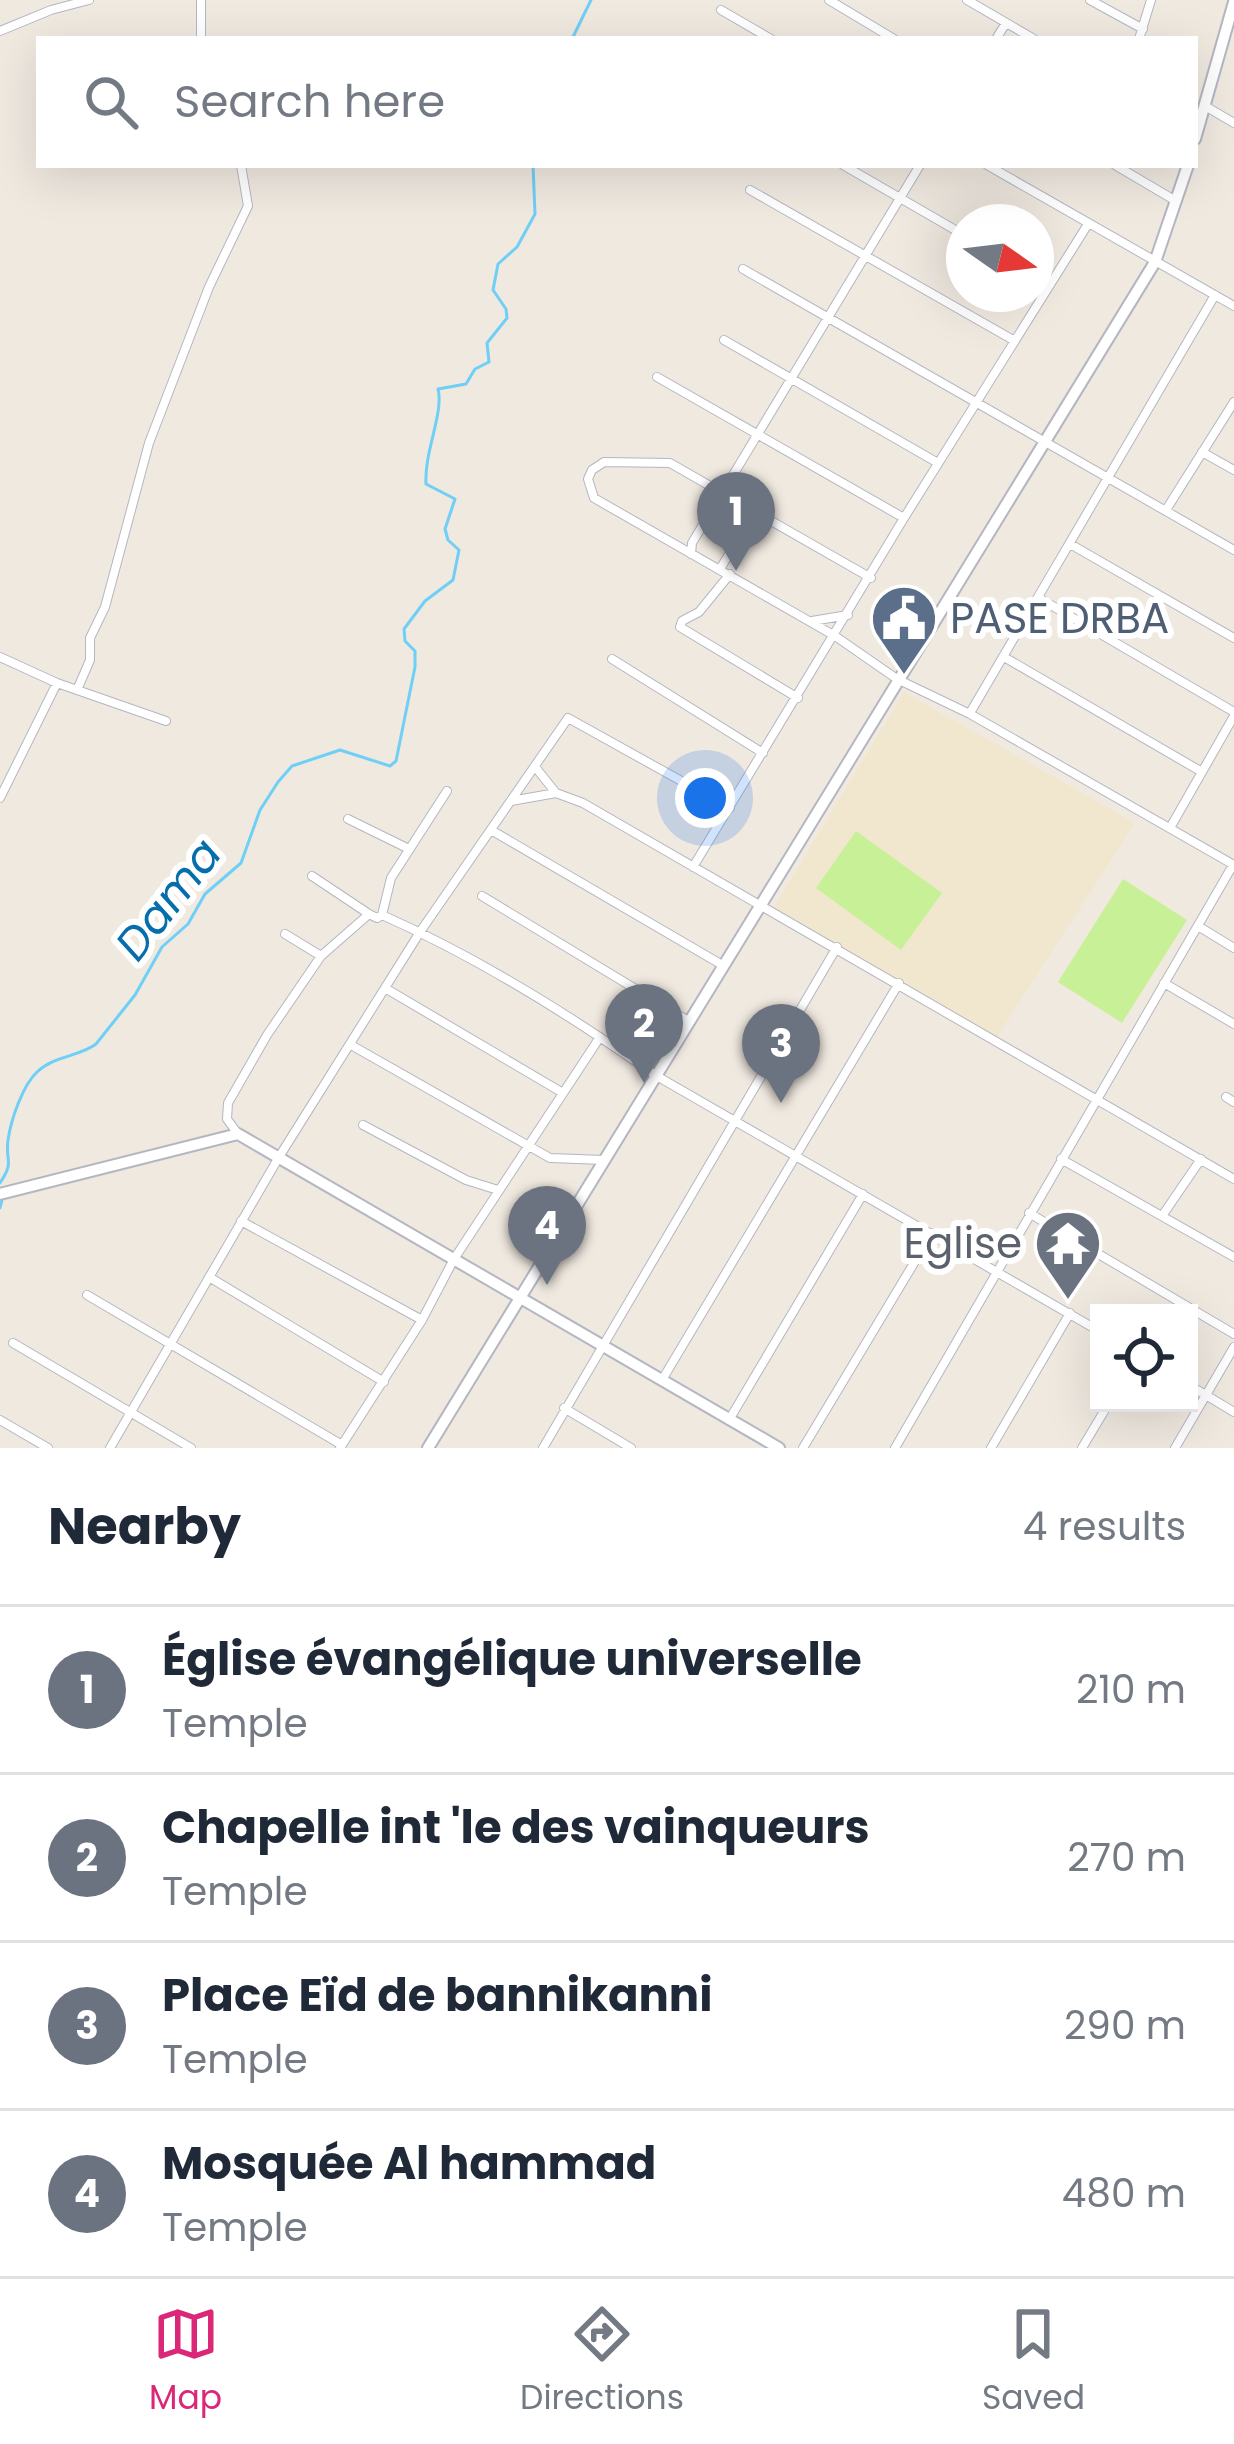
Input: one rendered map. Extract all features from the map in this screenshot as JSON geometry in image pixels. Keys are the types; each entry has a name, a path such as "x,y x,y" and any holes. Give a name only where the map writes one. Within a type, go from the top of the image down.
{"street":[{"path":"0,31 89,0"},
{"path":"201,0 201,36"},
{"path":"829,0 889,36"},
{"path":"967,0 1029,36"},
{"path":"1090,0 1141,34 1151,0"},
{"path":"1198,126 1234,2"},
{"path":"721,10 766,36"},
{"path":"998,36 1006,23"},
{"path":"1205,106 1234,123"},
{"path":"77,690 92,653 90,638 105,607 149,443 209,286 248,206 242,168"},
{"path":"848,168 946,225"},
{"path":"691,554 692,543 918,168"},
{"path":"992,168 1234,306"},
{"path":"1119,168 1177,202"},
{"path":"428,1448 1155,262 1187,168"},
{"path":"750,190 1015,341"},
{"path":"1054,279 1088,224"},
{"path":"743,268 1234,550"},
{"path":"970,713 1215,295"},
{"path":"693,867 1033,312"},
{"path":"724,340 938,463"},
{"path":"657,377 904,518"},
{"path":"1166,510 1234,402"},
{"path":"1202,452 1234,470"},
{"path":"871,578 662,462 604,461 592,470 588,488 594,498 811,621 897,679 970,713 1234,865 896,1448"},
{"path":"755,512 704,607 680,627 797,698"},
{"path":"1070,544 1234,638"},
{"path":"1039,598 1234,714 1170,828"},
{"path":"811,621 848,615"},
{"path":"0,657 57,683 166,721"},
{"path":"1004,657 1202,772"},
{"path":"612,659 764,753"},
{"path":"0,798 57,683"},
{"path":"110,1448 279,1157 420,932 572,717 730,808"},
{"path":"536,768 556,793"},
{"path":"312,877 369,914 382,915 391,878 447,791"},
{"path":"511,801 556,793 583,803 1234,1179"},
{"path":"348,819 407,848"},
{"path":"491,830 725,967"},
{"path":"482,896 692,1023"},
{"path":"369,914 321,956 267,1035 228,1103 227,1119 238,1134 778,1448"},
{"path":"382,915 420,932 600,1037 655,1076 1090,1325"},
{"path":"1198,926 1234,948"},
{"path":"285,934 321,956"},
{"path":"543,1448 837,947"},
{"path":"662,1380 899,983"},
{"path":"1164,983 1234,1024"},
{"path":"385,988 563,1093"},
{"path":"87,1295 341,1447 422,1320 454,1259 600,1037"},
{"path":"351,1045 550,1158 604,1160"},
{"path":"363,1125 466,1180 498,1190"},
{"path":"0,1194 238,1134"},
{"path":"1061,1159 1234,1257"},
{"path":"1162,1216 1201,1160"},
{"path":"729,1420 863,1194"},
{"path":"1029,1213 1234,1334"},
{"path":"242,1221 422,1320"},
{"path":"803,1448 932,1233"},
{"path":"209,1277 384,1382"},
{"path":"991,1448 1070,1313"},
{"path":"13,1342 191,1448"},
{"path":"1175,1448 1234,1347"},
{"path":"1198,1390 1234,1412"},
{"path":"564,1408 631,1448"},
{"path":"1082,1448 1104,1412"},
{"path":"0,1420 49,1448"}],"shaded area":[{"path":"904,692 1135,823 997,1037 774,907"}],"green space":[{"path":"856,831 942,893 901,950 816,888"},
{"path":"1123,879 1187,920 1122,1023 1058,982"}],"waterway":[{"name":"Dama","path":"573,36 591,0"},
{"name":"Dama","path":"0,1183 8,1165 12,1122 32,1078 51,1062 96,1044 135,995 162,947 188,924 205,894 241,863 260,810 292,766 340,750 390,766 396,761 415,667 415,651 405,641 404,629 425,601 453,580 459,550 448,540 445,529 455,499 426,484 438,389 466,384 475,369 489,362 487,343 507,318 493,290 498,264 517,247 535,214 533,168"},
{"name":"Dama","path":"0,1208 3,1196"}],"place":[{"name":"Église évangélique universelle","path":"736,571"},
{"name":"PASE DRBA","path":"904,677"},
{"name":"Chapelle int 'le des vainqueurs","path":"644,1083"},
{"name":"Place Eïd de bannikanni","path":"781,1103"},
{"name":"Mosquée Al hammad","path":"547,1285"},
{"name":"Eglise","path":"1068,1302"}]}
